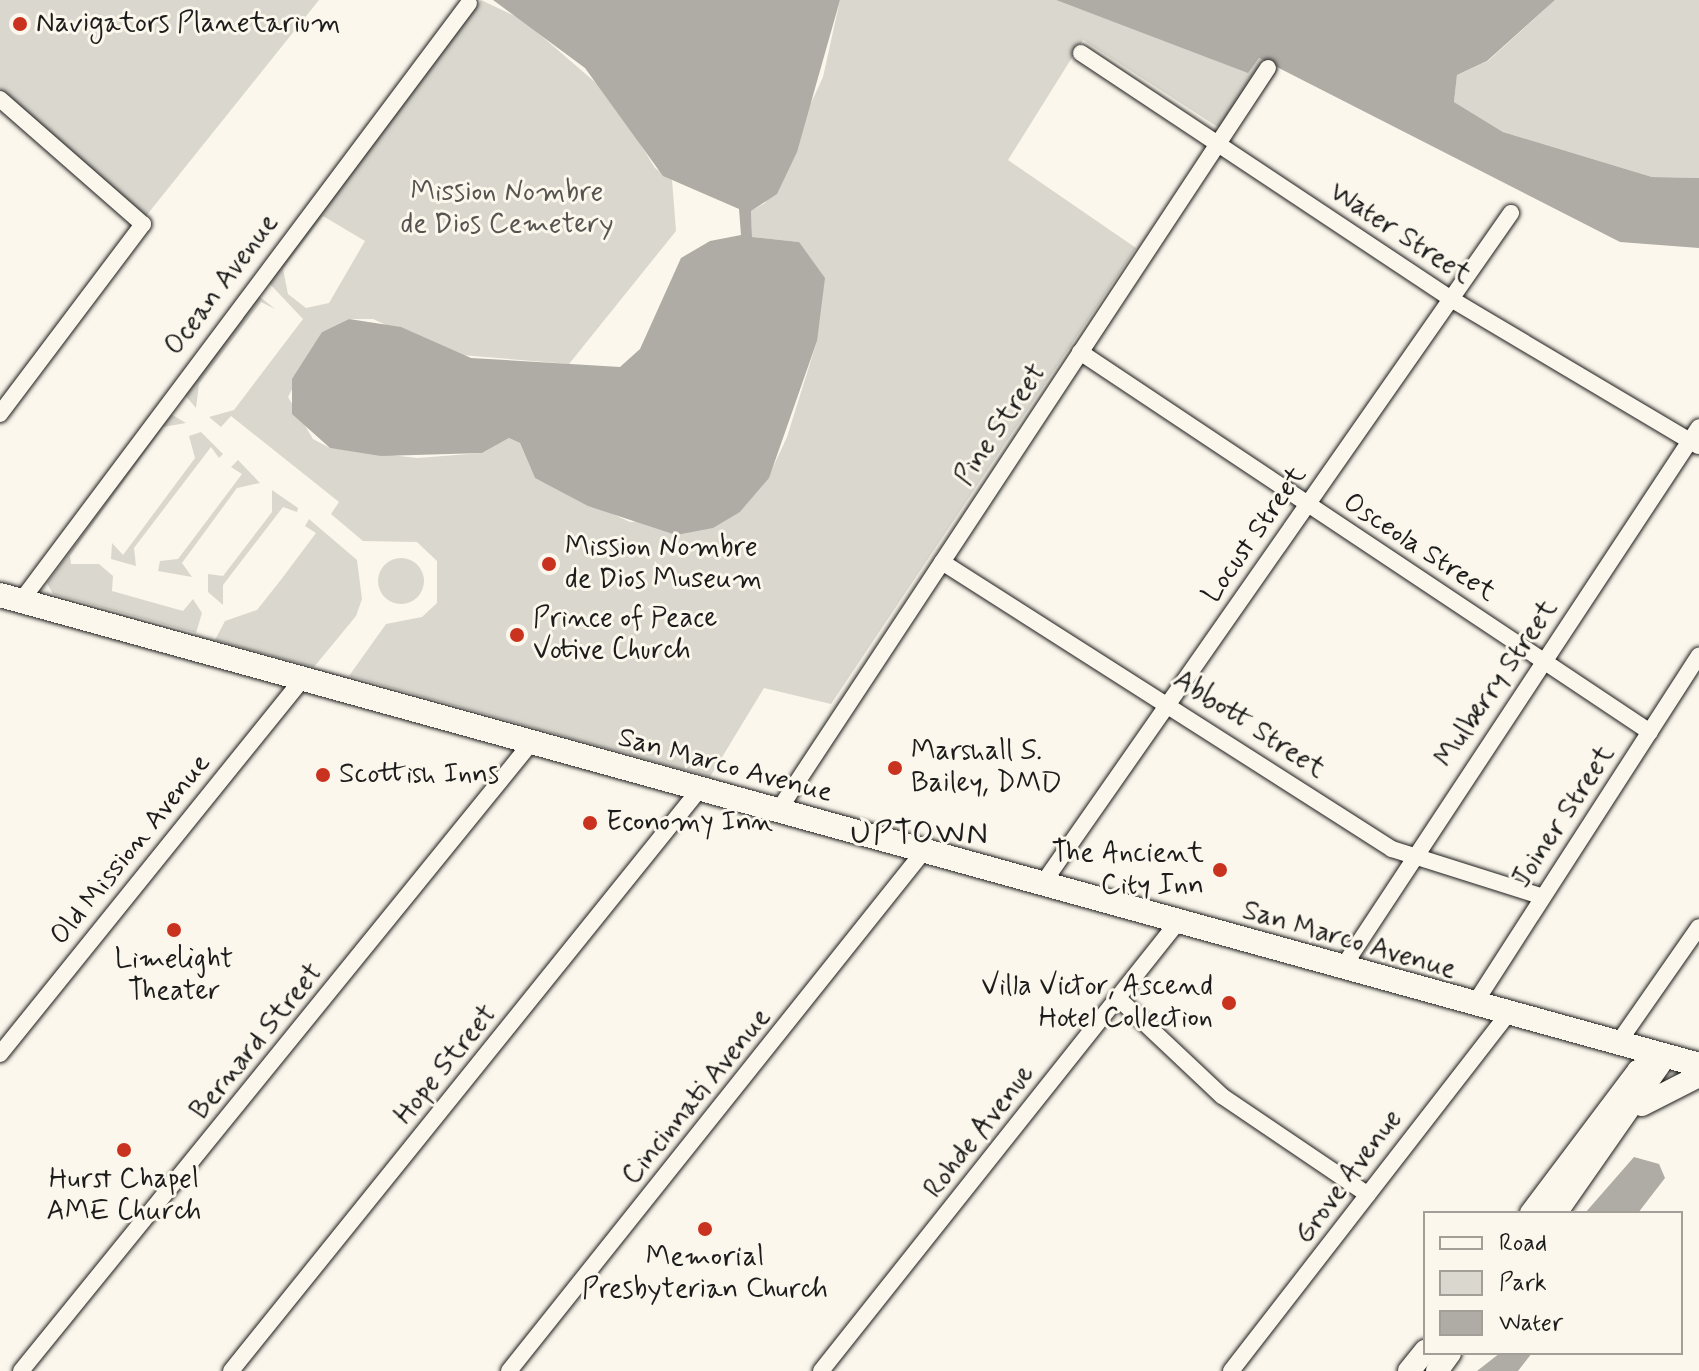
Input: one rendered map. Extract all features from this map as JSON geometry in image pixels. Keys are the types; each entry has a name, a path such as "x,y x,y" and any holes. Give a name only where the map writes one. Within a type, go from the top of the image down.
{"main road":[{"name":"San Marco Avenue","path":"10,598 1341,970 1618,1043 1662,1060 1699,1065"},
{"path":"1557,1211 1662,1060"},
{"path":"1533,1211 1638,1071 1662,1060"},
{"path":"1625,1117 1699,1076"},
{"path":"1409,1371 1423,1354"}],"street":[{"name":"Ocean Avenue","path":"10,598 469,3"},
{"name":"Water Street","path":"1081,53 1451,299 1696,438"},
{"name":"Pine Street","path":"778,811 1268,68"},
{"path":"0,99 143,224 0,414"},
{"name":"Locust Street","path":"1041,886 1511,213"},
{"name":"Osceola Street","path":"1080,352 1650,732"},
{"name":"Mulberry Street","path":"1341,970 1544,660 1696,438"},
{"name":"Abbott Street","path":"942,562 1414,859 1543,897"},
{"name":"Joiner Street","path":"1473,1006 1699,655"},
{"name":"Old Mission Avenue","path":"0,1054 303,679"},
{"name":"Bernard Street","path":"21,1371 531,743"},
{"name":"Hope Street","path":"231,1371 699,790"},
{"name":"Cincinnati Avenue","path":"509,1371 923,852"},
{"name":"Rohde Avenue","path":"821,1371 1177,923"},
{"path":"1618,1043 1699,927"},
{"path":"1119,999 1222,1096 1368,1195"},
{"name":"Grove Avenue","path":"1231,1371 1507,1015"}],"green space":[{"path":"0,0 319,0 146,216 0,89"},
{"name":"Mission Nombre de Dios Cemetery","path":"481,0 523,20 610,95 655,168 672,180 676,231 569,364 449,354 373,319 349,319 322,332 288,397 313,439 330,448 417,458 482,453 509,438 520,443 535,478 630,522 740,512 768,478 787,437 817,341 799,242 752,237 751,211 765,203 823,77 840,0 1056,0 1248,72 1259,58 1279,69 1230,135 1083,40 1008,160 1136,248 831,704 764,688 710,777 349,676 386,624 422,617 437,603 437,561 417,542 363,541 331,514 339,502 231,416 221,427 209,417 234,410 303,319 269,283","holes":["323,216 365,241 329,303 306,308 288,294 283,269"]},
{"path":"1555,0 1699,0 1699,178 1652,177 1503,132 1454,102 1457,75 1488,61"},
{"path":"259,296 275,309 261,302 199,384 196,408 184,394"},
{"path":"171,414 186,423 163,427 70,556 71,564 99,564 113,576 112,591 183,611 193,599 202,613 196,633 53,594 47,583"},
{"path":"201,432 223,454 219,458 211,447 134,548 136,566 111,559 112,543 123,555 195,458 189,436"},
{"path":"238,460 260,483 237,488 182,563 192,577 158,571 160,561 178,559 242,474 231,467"},
{"path":"272,490 298,508 297,512 283,507 223,585 223,605 208,592 208,574 223,576 272,512"},
{"path":"309,519 357,560 362,599 356,616 314,667 215,640 225,621 257,610 280,581 316,533 305,526"},
{"path":"401,558 417,565 424,581 417,597 401,604 385,597 378,581 385,565"}],"water":[{"path":"493,0 840,0 797,152 777,194 751,211 752,237 799,242 825,278 817,341 769,478 740,512 713,528 676,535 588,506 535,478 520,443 509,438 482,453 381,456 330,448 292,414 292,379 322,332 349,319 401,327 471,358 620,367 640,349 681,258 710,241 741,235 739,209 663,176 585,68"},
{"path":"1056,0 1555,0 1487,61 1457,75 1454,102 1503,132 1652,177 1699,178 1699,248 1620,242 1259,58 1248,73"},
{"path":"1634,1157 1659,1164 1665,1178 1640,1211 1587,1211"},
{"path":"1497,1355 1530,1355 1518,1371 1477,1371"}],"place":[{"name":"Navigators Planetarium","path":"20,24"},
{"name":"Mission Nombre de Dios Museum","path":"549,564"},
{"name":"Prince of Peace Votive Church","path":"517,635"},
{"name":"Marshall S. Bailey, DMD","path":"895,768"},
{"name":"Scottish Inns","path":"323,775"},
{"name":"Economy Inn","path":"590,823"},
{"name":"The Ancient City Inn","path":"1220,870"},
{"name":"Limelight Theater","path":"174,930"},
{"name":"Villa Victor, Ascend Hotel Collection","path":"1229,1003"},
{"name":"Hurst Chapel AME Church","path":"124,1150"},
{"name":"Memorial Presbyterian Church","path":"705,1229"}],"district":[{"name":"UPTOWN","path":"920,834"}]}
